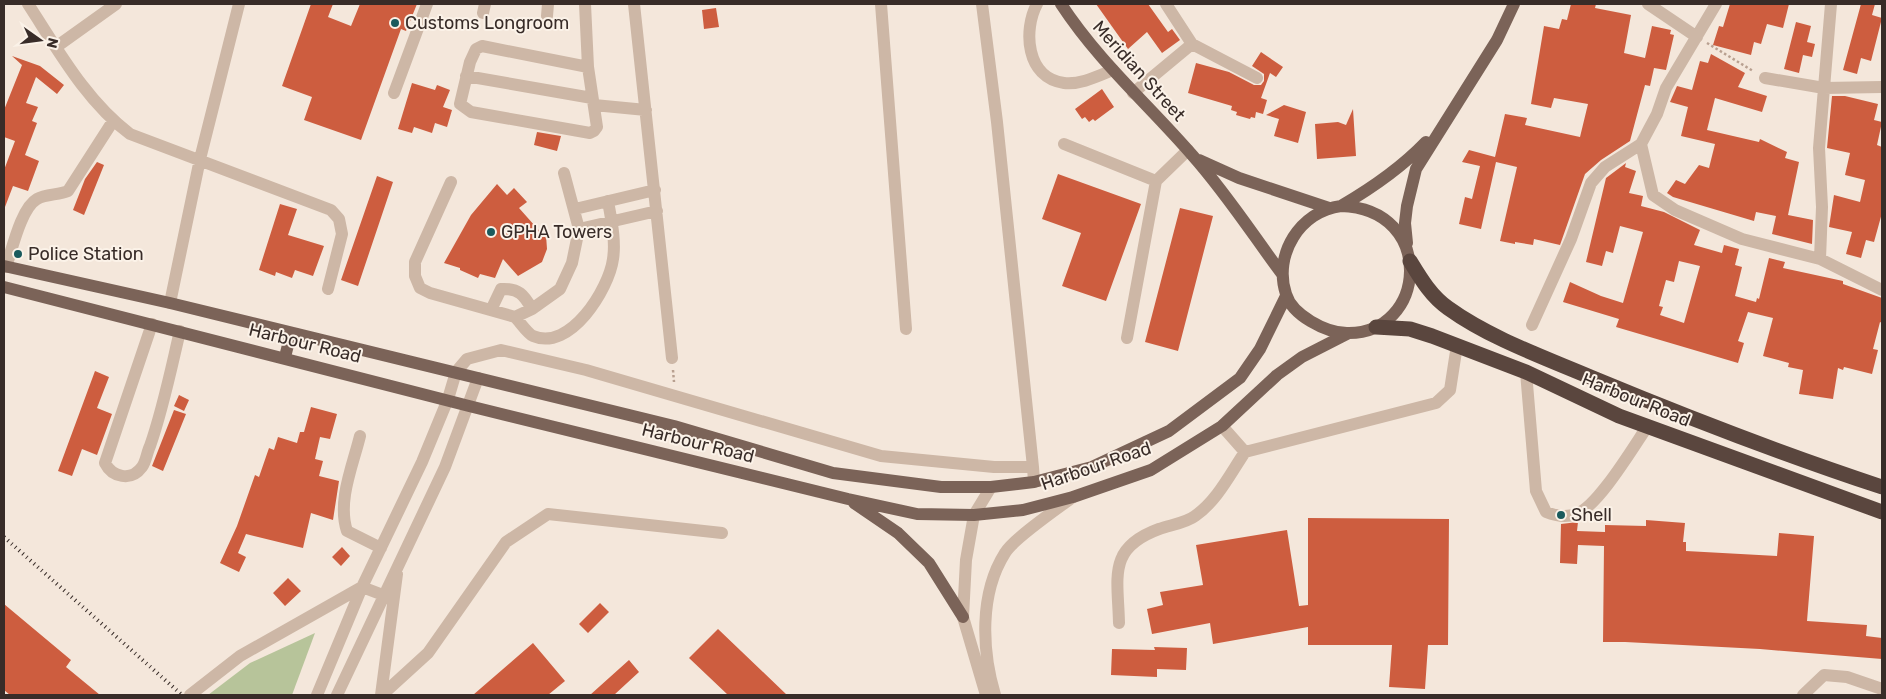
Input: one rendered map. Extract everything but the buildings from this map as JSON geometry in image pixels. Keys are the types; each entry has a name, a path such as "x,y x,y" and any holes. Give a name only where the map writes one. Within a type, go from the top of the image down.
{"highway":[{"name":"Harbour Road","path":"1409,256 1430,291 1447,307 1470,322 1541,357 1668,409 1882,487"},
{"name":"Harbour Road","path":"1376,327 1410,329 1457,345 1526,372 1646,427 1882,512"}],"main road":[{"name":"Meridian Street","path":"1061,4 1082,36 1133,93 1192,154 1233,204 1282,274"},
{"path":"1439,130 1408,160 1335,207 1303,224 1294,235 1288,247 1282,274 1286,296 1313,324 1330,331 1347,334 1376,327 1386,320 1402,302 1410,279 1406,215 1416,169 1497,40 1514,4"},
{"name":"Meridian Street","path":"1192,154 1240,178 1335,207"},
{"path":"1335,207 1358,207 1374,212 1389,222 1400,234 1409,256"},
{"name":"Harbour Road","path":"5,266 170,303 674,426 833,473 941,487 991,487 1034,482 1092,466 1169,431 1240,378 1260,350 1286,296"},
{"path":"34,294 38,274"},
{"name":"Harbour Road","path":"4,287 180,330 469,406 848,499 917,514 974,515 1023,510 1073,497 1152,470 1222,426 1278,375 1302,357 1347,334"},
{"path":"285,357 291,333"},
{"path":"848,499 898,532 933,570 963,617"}],"street":[{"path":"28,4 90,95 113,121 130,134 331,210 339,219 342,234 328,288"},
{"path":"56,47 116,4"},
{"path":"170,303 200,159 239,4"},
{"path":"394,93 427,4"},
{"path":"585,4 588,67 596,127 594,131 590,132 471,112 460,104 472,56 476,49 482,46 588,67"},
{"path":"634,4 658,211 672,358"},
{"path":"881,4 906,329"},
{"path":"982,4 998,132 1034,482"},
{"path":"1037,4 1031,15 1029,37 1032,60 1046,74 1063,83 1082,82 1113,70"},
{"path":"1166,4 1192,44 1257,78"},
{"path":"1648,4 1697,37"},
{"path":"1532,325 1571,239 1591,183 1605,167 1641,144 1657,114 1666,88 1716,4"},
{"path":"1820,259 1822,207 1819,148 1831,4"},
{"path":"1133,93 1192,44"},
{"path":"466,76 646,110"},
{"path":"1765,78 1824,88 1882,87"},
{"path":"5,266 24,216 30,206 37,199 68,192 113,121"},
{"path":"1064,144 1156,181"},
{"path":"1641,144 1653,195 1662,203 1742,239 1820,259 1882,290"},
{"path":"1127,338 1156,181 1192,154"},
{"path":"451,182 415,262 414,276 420,288 430,293 515,316 532,309 560,289 572,263 578,228 575,209 564,173"},
{"path":"575,209 655,190"},
{"path":"515,316 532,336 549,339 569,330 588,312 603,291 613,259 612,221 608,201"},
{"path":"578,228 658,211"},
{"path":"490,310 501,289 512,288 523,294 532,309"},
{"path":"152,324 105,463 112,473 122,477 132,475 142,467 156,428 180,330"},
{"path":"1119,623 1118,568 1129,545 1141,536 1193,518 1206,508 1245,452 1436,403 1450,390 1457,345"},
{"path":"317,695 362,587 448,399 456,372 468,359 501,350 586,370 881,456 994,467 1033,467"},
{"path":"1526,372 1536,491 1546,512 1558,517 1578,514 1606,488 1646,427"},
{"path":"337,695 445,466 478,378"},
{"path":"1222,426 1245,452"},
{"path":"360,436 344,498 343,519 347,531 381,548"},
{"path":"986,695 963,617 966,560 974,515 991,487"},
{"path":"995,695 986,648 988,600 993,580 1005,552 1073,497"},
{"path":"381,695 428,653 506,542 548,514 722,533"},
{"path":"381,695 399,561"},
{"path":"362,587 383,595"},
{"path":"190,695 240,656 362,587"},
{"path":"1803,695 1824,675 1847,677 1882,689"}],"path":[{"path":"1697,37 1765,78"}],"green space":[{"path":"315,633 292,695 208,695 250,663"}],"railway":[{"path":"4,537 182,695"}],"place":[{"name":"Customs Longroom","path":"395,23"},
{"name":"GPHA Towers","path":"491,232"},
{"name":"Police Station","path":"18,254"},
{"name":"Shell","path":"1561,515"}]}
